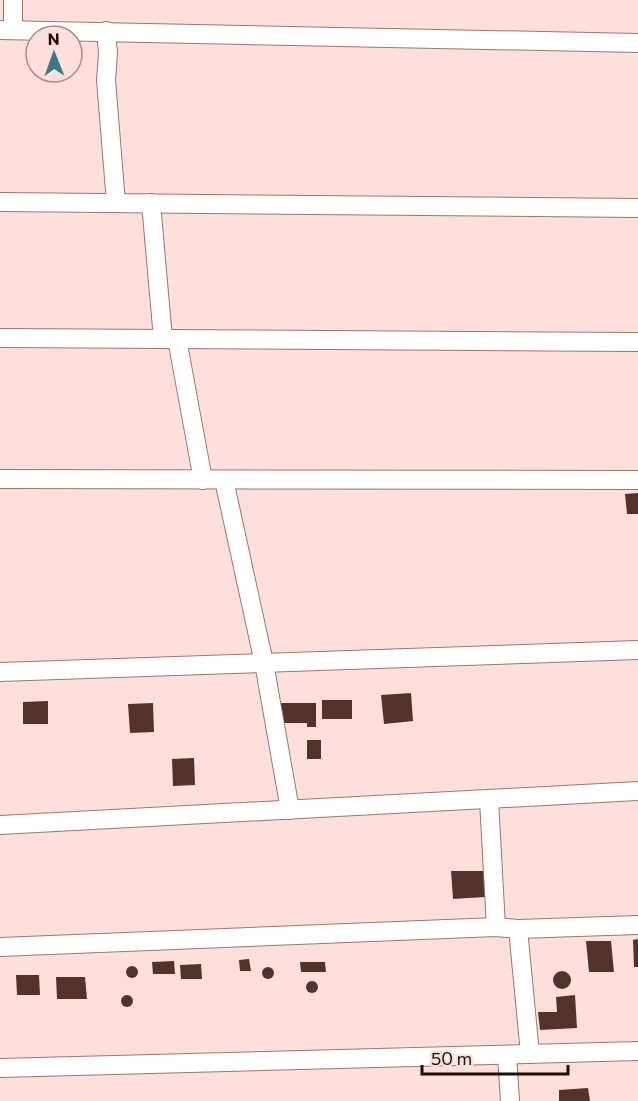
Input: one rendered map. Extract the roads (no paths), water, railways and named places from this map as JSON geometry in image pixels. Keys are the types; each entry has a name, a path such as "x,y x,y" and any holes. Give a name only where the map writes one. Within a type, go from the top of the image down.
{"street":[{"path":"13,0 6,30 638,43"},
{"path":"106,31 108,53 106,80 116,203"},
{"path":"0,202 638,208"},
{"path":"151,203 170,339 203,480"},
{"path":"0,338 638,342"},
{"path":"0,478 638,480"},
{"path":"224,480 264,663 290,810"},
{"path":"0,672 638,650"},
{"path":"0,825 638,792"},
{"path":"489,800 496,927"},
{"path":"0,947 496,927 518,929 638,926"},
{"path":"518,929 530,1054"},
{"path":"0,1068 638,1051"},
{"path":"507,1055 510,1101"}]}
